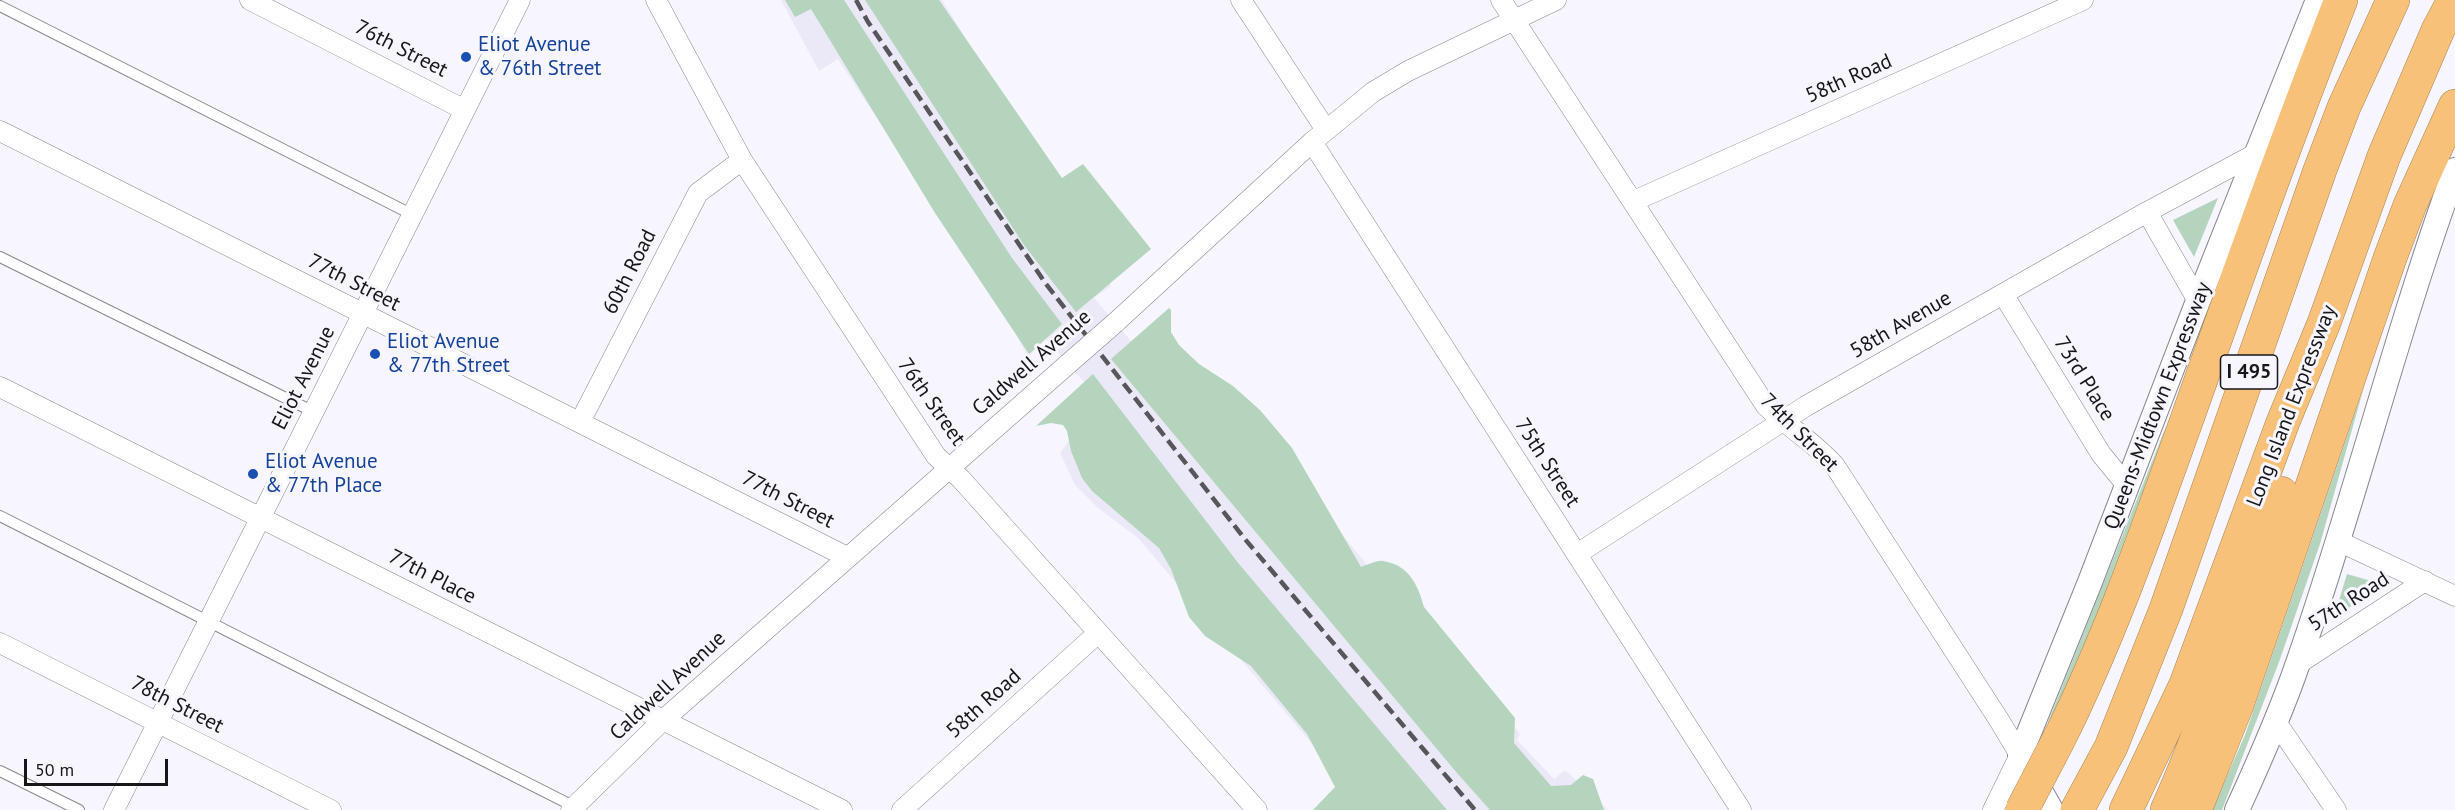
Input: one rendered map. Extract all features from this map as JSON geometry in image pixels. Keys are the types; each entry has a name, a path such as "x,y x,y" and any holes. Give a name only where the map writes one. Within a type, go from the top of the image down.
{"highway":[{"path":"2022,810 2085,688 2129,581 2291,131 2341,0"},
{"name":"I 495","path":"2077,810 2166,609 2320,170 2344,107 2393,0"},
{"name":"Long Island Expressway","path":"2126,810 2186,684 2283,422 2324,323 2384,156 2438,30 2454,0"},
{"path":"2194,810 2245,683 2390,258 2410,205 2455,106"},
{"path":"2167,810 2185,770 2214,692 2300,436 2324,323"},
{"path":"2054,810 2068,787 2098,764"}],"street":[{"name":"76th Street","path":"250,0 465,110"},
{"name":"Eliot Avenue","path":"114,810 520,0"},
{"name":"76th Street","path":"656,0 742,160 936,456 962,479 1257,810"},
{"name":"75th Street","path":"1241,0 1319,136 1578,555 1741,810"},
{"name":"74th Street","path":"1501,0 1766,405 1783,422 1813,444 1835,466 2054,810"},
{"name":"Caldwell Avenue","path":"573,808 662,721 1115,323 1319,136 1373,92 1408,71 1556,0"},
{"name":"58th Road","path":"1634,201 2083,0"},
{"name":"Queens-Midtown Expressway","path":"1993,810 2020,755 2128,487 2198,301 2318,0"},
{"name":"77th Street","path":"0,131 847,557"},
{"name":"58th Avenue","path":"1578,555 1806,406 2147,212 2257,153"},
{"name":"60th Road","path":"580,422 698,193 742,160"},
{"path":"2237,810 2276,722 2298,664 2338,541 2409,304 2455,170"},
{"path":"2147,212 2198,301"},
{"name":"73rd Place","path":"2003,294 2101,454 2128,487"},
{"name":"77th Place","path":"0,387 842,810"},
{"path":"2338,541 2455,596"},
{"name":"57th Road","path":"2298,664 2426,581"},
{"name":"58th Road","path":"902,810 1098,633"},
{"name":"78th Street","path":"0,643 331,810"},
{"path":"2276,722 2336,810"}],"lane":[{"path":"0,6 413,215"},
{"path":"0,257 314,412"},
{"path":"0,516 573,808"},
{"path":"0,771 79,810"}],"shaded area":[{"path":"781,0 942,0 1079,221 1111,286 1094,298 1131,341 1298,481 1416,624 1430,620 1520,734 1517,740 1554,779 1565,770 1608,810 1363,810 1345,783 1139,539 1097,507 1075,485 1060,453 1075,432 1084,382 1046,339 1028,357 988,281 912,172 838,59 819,71"}],"green space":[{"path":"785,0 844,0 1012,258 1062,324 1029,354 935,213 811,9 795,17"},
{"path":"865,0 939,0 1062,178 1083,164 1151,249 1076,312 1024,245"},
{"path":"2218,198 2194,257 2173,220"},
{"path":"1169,308 1171,310 1171,332 1179,345 1199,364 1233,386 1260,410 1292,448 1361,567 1383,561 1400,567 1411,577 1424,607 1515,718 1514,743 1551,786 1571,785 1583,775 1593,779 1604,810 1490,810 1457,773 1111,359"},
{"path":"1093,374 1239,564 1447,810 1313,810 1335,787 1307,734 1251,666 1205,636 1189,617 1171,569 1159,548 1092,491 1082,478 1063,425 1051,423 1036,426"},
{"path":"2187,382 2054,729 2048,722 2163,434"},
{"path":"2364,387 2320,544 2279,662 2222,810 2212,810 2245,735"},
{"path":"2347,574 2385,585 2334,617"}],"railway":[{"path":"856,0 868,22 1046,284 1244,538 1475,810"}],"place":[{"name":"Eliot Avenue & 76th Street","path":"466,57"},
{"name":"Eliot Avenue & 77th Street","path":"375,354"},
{"name":"Eliot Avenue & 77th Place","path":"253,474"}]}
